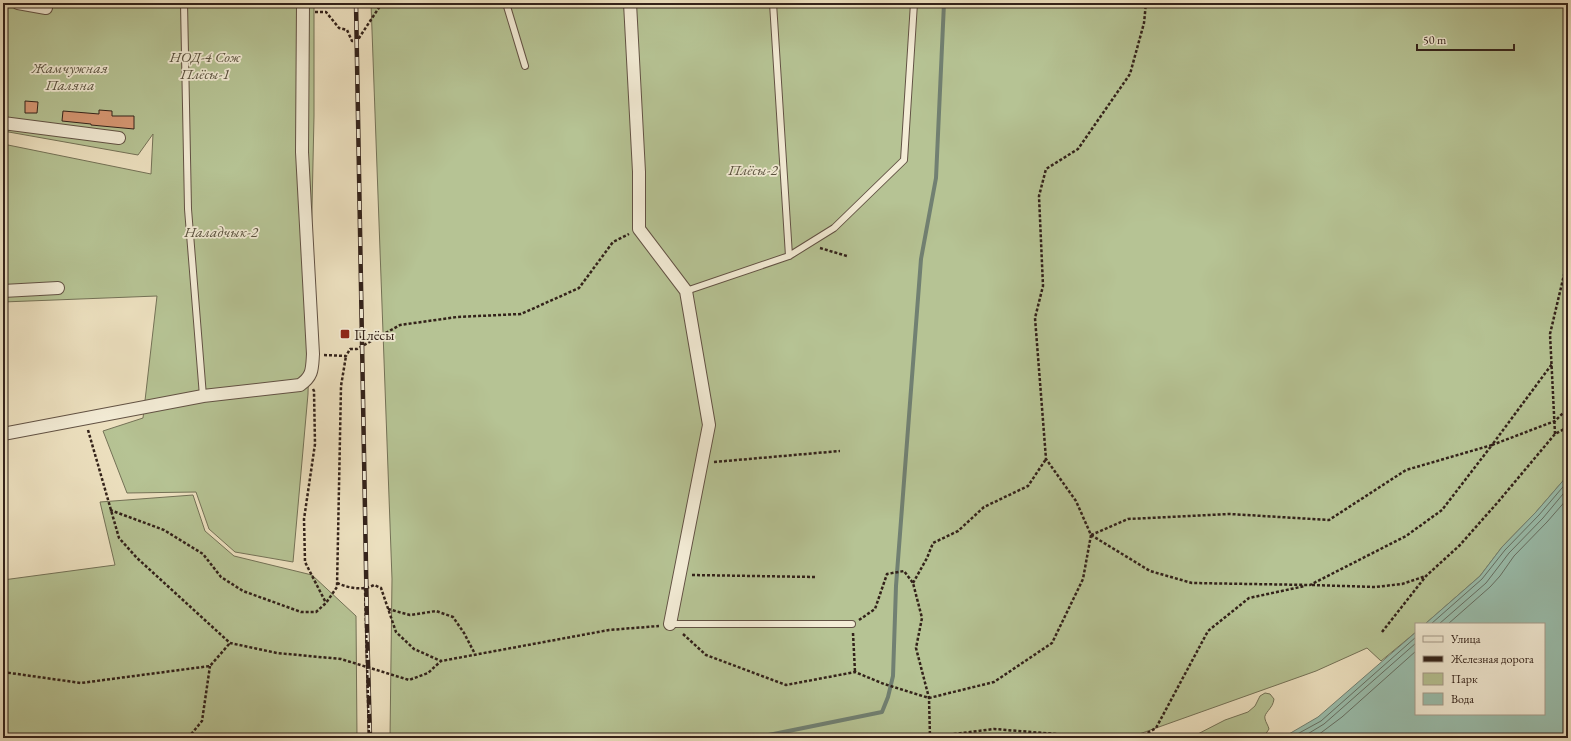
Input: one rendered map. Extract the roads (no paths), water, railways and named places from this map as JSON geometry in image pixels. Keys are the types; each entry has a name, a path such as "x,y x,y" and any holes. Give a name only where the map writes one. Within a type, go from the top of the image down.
{"street":[{"path":"18,3 46,8"},
{"path":"630,3 640,172 639,228 686,291 709,425 670,624"},
{"path":"3,434 203,396 300,385 308,379 312,371 313,354 302,152 302,8"},
{"path":"3,123 119,138"},
{"path":"3,291 58,288"}],"lane":[{"path":"184,3 188,209 203,396"},
{"path":"506,3 525,66"},
{"path":"773,3 789,256"},
{"path":"686,291 789,256 834,228 904,160 914,3"},
{"path":"670,624 852,624"}],"water":[{"path":"1568,475 1568,738 1282,738 1318,717 1415,633 1415,715 1545,715 1545,623 1426,623 1480,576 1502,547 1536,512"}],"waterway":[{"path":"754,738 882,712 888,697 893,676 896,586 921,259 936,178 944,3"}],"railway":[{"path":"356,3 370,738"}],"place":[{"name":"Плёсы","path":"345,334"}],"park label":[{"name":"НОД-4 Сож Плёсы-1","path":"205,64"},
{"name":"Жамчужная Паляна","path":"70,76"},
{"name":"Плёсы-2","path":"753,169"},
{"name":"Наладчык-2","path":"221,231"}]}
